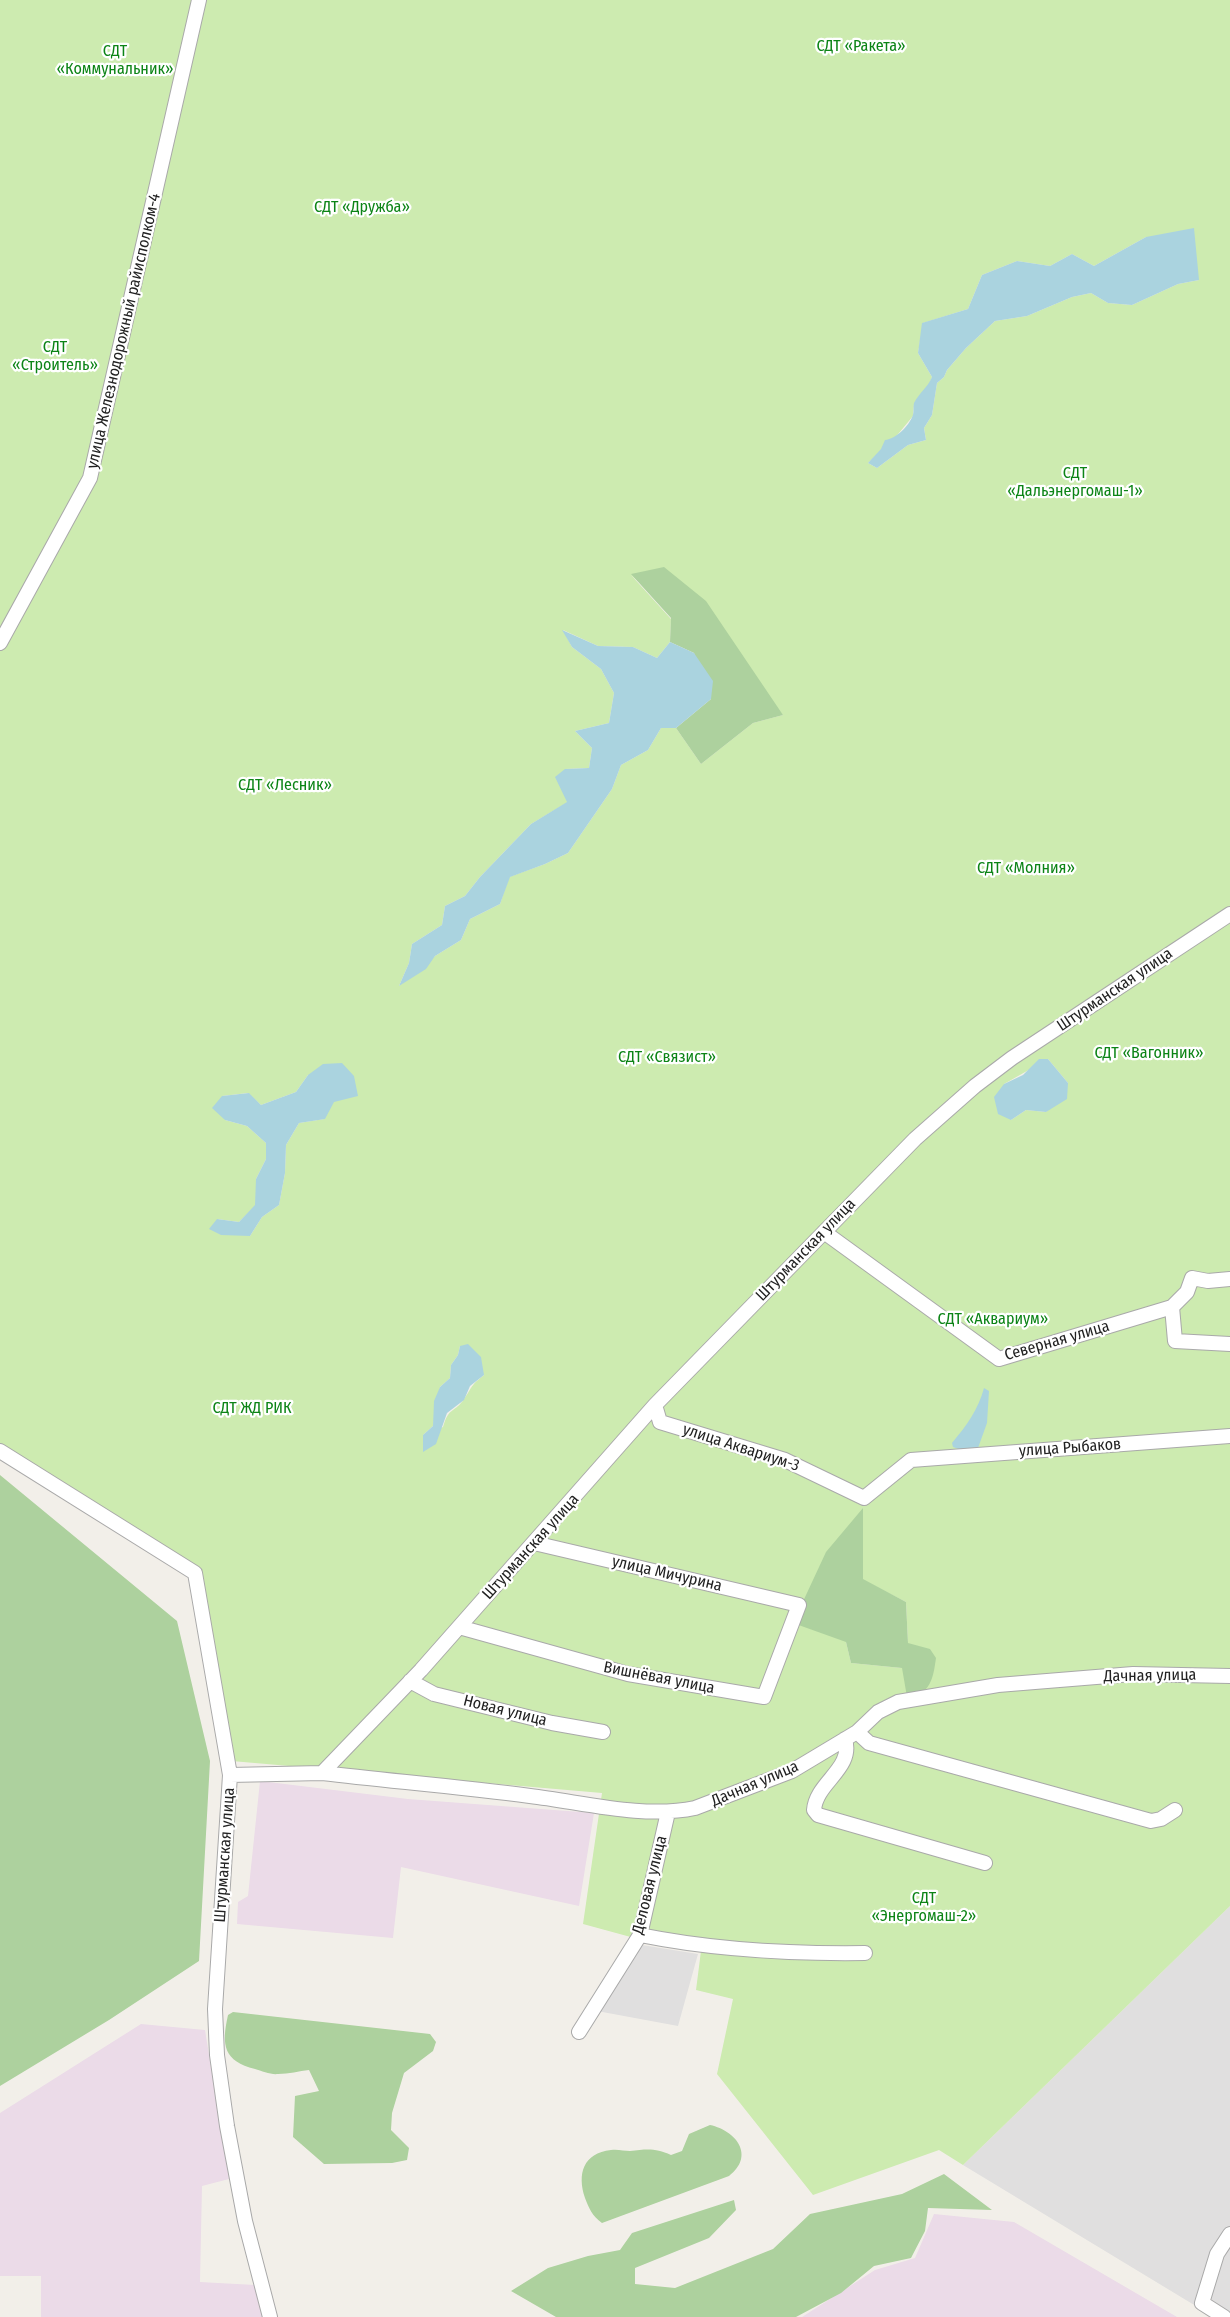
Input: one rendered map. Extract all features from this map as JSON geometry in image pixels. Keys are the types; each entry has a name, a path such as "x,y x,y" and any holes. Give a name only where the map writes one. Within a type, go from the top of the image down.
{"street":[{"name":"улица Железнодорожный райисполком-4","path":"0,643 90,478 199,0"},
{"name":"Штурманская улица","path":"270,2317 245,2221 227,2126 217,2055 215,2010 230,1776 322,1773 458,1628 655,1405 915,1139 976,1086 1012,1058 1058,1030 1132,977 1230,914"},
{"name":"Северная улица","path":"824,1232 1000,1359 1172,1307"},
{"path":"1230,1278 1208,1281 1192,1278 1187,1292 1172,1307 1175,1341 1230,1344"},
{"name":"улица Аквариум-3","path":"655,1405 660,1422 786,1460 864,1498 910,1460"},
{"name":"улица Рыбаков","path":"910,1460 1230,1436"},
{"path":"0,1451 195,1573 230,1776"},
{"name":"улица Мичурина","path":"534,1543 799,1605"},
{"name":"Вишнёвая улица","path":"458,1628 628,1674 764,1697 799,1605"},
{"name":"Дачная улица","path":"322,1773 668,1812 695,1808 792,1771 851,1735 878,1712 892,1703 998,1685 1133,1674 1230,1676"},
{"name":"Новая улица","path":"410,1681 434,1694 552,1723 603,1732"},
{"path":"985,1864 818,1815 814,1810 816,1801 846,1756 851,1735 869,1743 1151,1821 1161,1819 1175,1810"},
{"name":"Деловая улица","path":"578,2032 640,1935 668,1812"},
{"path":"640,1935 686,1944 732,1949 865,1953"},
{"path":"1224,2317 1202,2303 1217,2254 1230,2234"}],"shaded area":[{"path":"260,1781 408,1799 594,1813 579,1906 401,1867 393,1938 237,1924 238,1902 248,1896"},
{"path":"1230,1906 1230,2317 1214,2317 963,2165"},
{"path":"642,1945 698,1954 678,2026 597,2011"},
{"path":"141,2024 205,2030 229,2179 202,2186 200,2282 255,2285 264,2317 41,2317 41,2276 0,2276 0,2113"},
{"path":"934,2214 1014,2222 1177,2317 802,2317 875,2270 915,2258"}],"green space":[{"path":"0,0 1230,0 1230,1906 963,2165 939,2150 813,2195 717,2074 733,1999 696,1990 701,1951 649,1942 583,1924 602,1793 220,1760 194,1577 0,1454","holes":["1146,237 1199,280 1178,284 1132,305 1108,303 1091,293 1072,297 1027,316 995,321 966,348 947,370 944,377 937,383 932,415 924,428 926,440 908,445 877,468 868,463 894,439 913,416 914,404 929,385 932,377 918,353 923,323 968,309 982,275 1017,261 1050,266 1072,254 1094,266","631,575 783,715 753,723 701,764 676,728 661,728 648,750 621,765 612,789 568,853 545,864 509,877 500,904 470,919 461,940 435,956 399,986 409,963 412,944 442,925 445,906 465,896 480,877 531,824 568,802 565,769 589,768 592,748 575,731 609,723 614,693 601,669 572,647 563,630 598,646 633,647 657,658 670,642 671,619","1048,1059 1068,1083 1046,1112 1026,1110 1011,1120 1004,1084","308,1075 324,1119 299,1123 286,1145 285,1173 279,1205 262,1217 250,1236 217,1219 239,1222 256,1205 256,1179 266,1159 266,1143 247,1126 225,1120 222,1096 248,1093 261,1105 296,1092","460,1346 484,1375 474,1384 461,1403 450,1413 443,1427 423,1435 433,1426 440,1387 450,1378 451,1365 458,1355","863,1508 863,1580 906,1602 908,1643 902,1668 851,1663 846,1642"]},
{"path":"664,567 706,601 783,715 753,723 701,764 676,728 711,699 694,653 670,642 671,618 631,574"},
{"path":"0,1475 177,1621 210,1761 199,1961 109,2020 0,2086"},
{"path":"863,1508 863,1579 906,1602 908,1643 930,1649 936,1658 932,1679 926,1689 915,1695 907,1697 902,1668 851,1663 846,1642 793,1623 826,1552"},
{"path":"233,2012 430,2034 436,2042 433,2051 404,2073 392,2113 391,2130 409,2148 407,2160 392,2163 324,2164 293,2137 295,2096 319,2091 309,2070 286,2074 272,2074 237,2062 227,2051 225,2044 228,2015"},
{"path":"710,2125 720,2128 735,2138 742,2153 737,2168 729,2176 602,2223 593,2215 585,2198 582,2173 588,2160 594,2155 611,2150 656,2150 671,2155 682,2151 689,2134"},
{"path":"944,2174 992,2210 928,2208 925,2231 911,2258 874,2266 841,2293 796,2317 556,2317 511,2291 548,2268 588,2256 620,2250 632,2233 734,2200 736,2210 709,2238 635,2268 635,2284 675,2288 773,2249 810,2214 902,2194"}],"water":[{"path":"1194,228 1199,280 1178,284 1132,305 1108,303 1091,293 1072,297 1027,316 995,321 966,348 947,370 944,377 937,383 932,415 924,428 926,440 908,445 877,468 868,463 881,449 885,440 898,435 908,423 913,415 914,403 932,377 918,353 922,323 968,309 982,275 1017,261 1050,266 1072,254 1094,266 1146,237"},
{"path":"562,630 598,646 633,647 657,658 670,642 694,653 713,681 711,699 676,728 661,728 648,750 621,765 612,789 568,853 510,877 500,904 470,919 461,940 435,956 426,969 399,986 409,963 412,944 442,925 445,906 465,896 480,877 531,824 567,802 555,777 565,769 589,768 592,748 575,731 609,723 614,693 601,669 572,647"},
{"path":"1039,1059 1048,1059 1068,1083 1067,1099 1046,1112 1026,1110 1011,1120 998,1114 994,1097 1004,1084 1023,1075"},
{"path":"342,1063 354,1076 358,1096 334,1102 325,1119 299,1123 286,1145 285,1173 279,1205 262,1217 250,1236 221,1235 209,1229 217,1219 239,1222 255,1205 256,1179 266,1159 266,1143 247,1126 225,1120 212,1108 222,1096 249,1093 261,1105 296,1092 308,1075 323,1064"},
{"path":"468,1344 481,1357 484,1375 470,1386 464,1400 447,1413 436,1444 423,1452 423,1435 433,1426 434,1401 440,1387 450,1378 451,1365 458,1355 460,1346"},
{"path":"984,1388 989,1391 987,1423 978,1448 967,1452 953,1447 952,1443 971,1417 979,1403"}],"park label":[{"name":"СДТ «Ракета»","path":"861,47"},
{"name":"СДТ «Коммунальник»","path":"115,61"},
{"name":"СДТ «Дружба»","path":"362,208"},
{"name":"СДТ «Строитель»","path":"55,357"},
{"name":"СДТ «Дальэнергомаш-1»","path":"1075,483"},
{"name":"СДТ «Лесник»","path":"285,786"},
{"name":"СДТ «Молния»","path":"1026,869"},
{"name":"СДТ «Вагонник»","path":"1149,1054"},
{"name":"СДТ «Связист»","path":"667,1058"},
{"name":"СДТ «Аквариум»","path":"993,1320"},
{"name":"СДТ ЖД РИК","path":"252,1409"},
{"name":"СДТ «Энергомаш-2»","path":"924,1908"}]}
